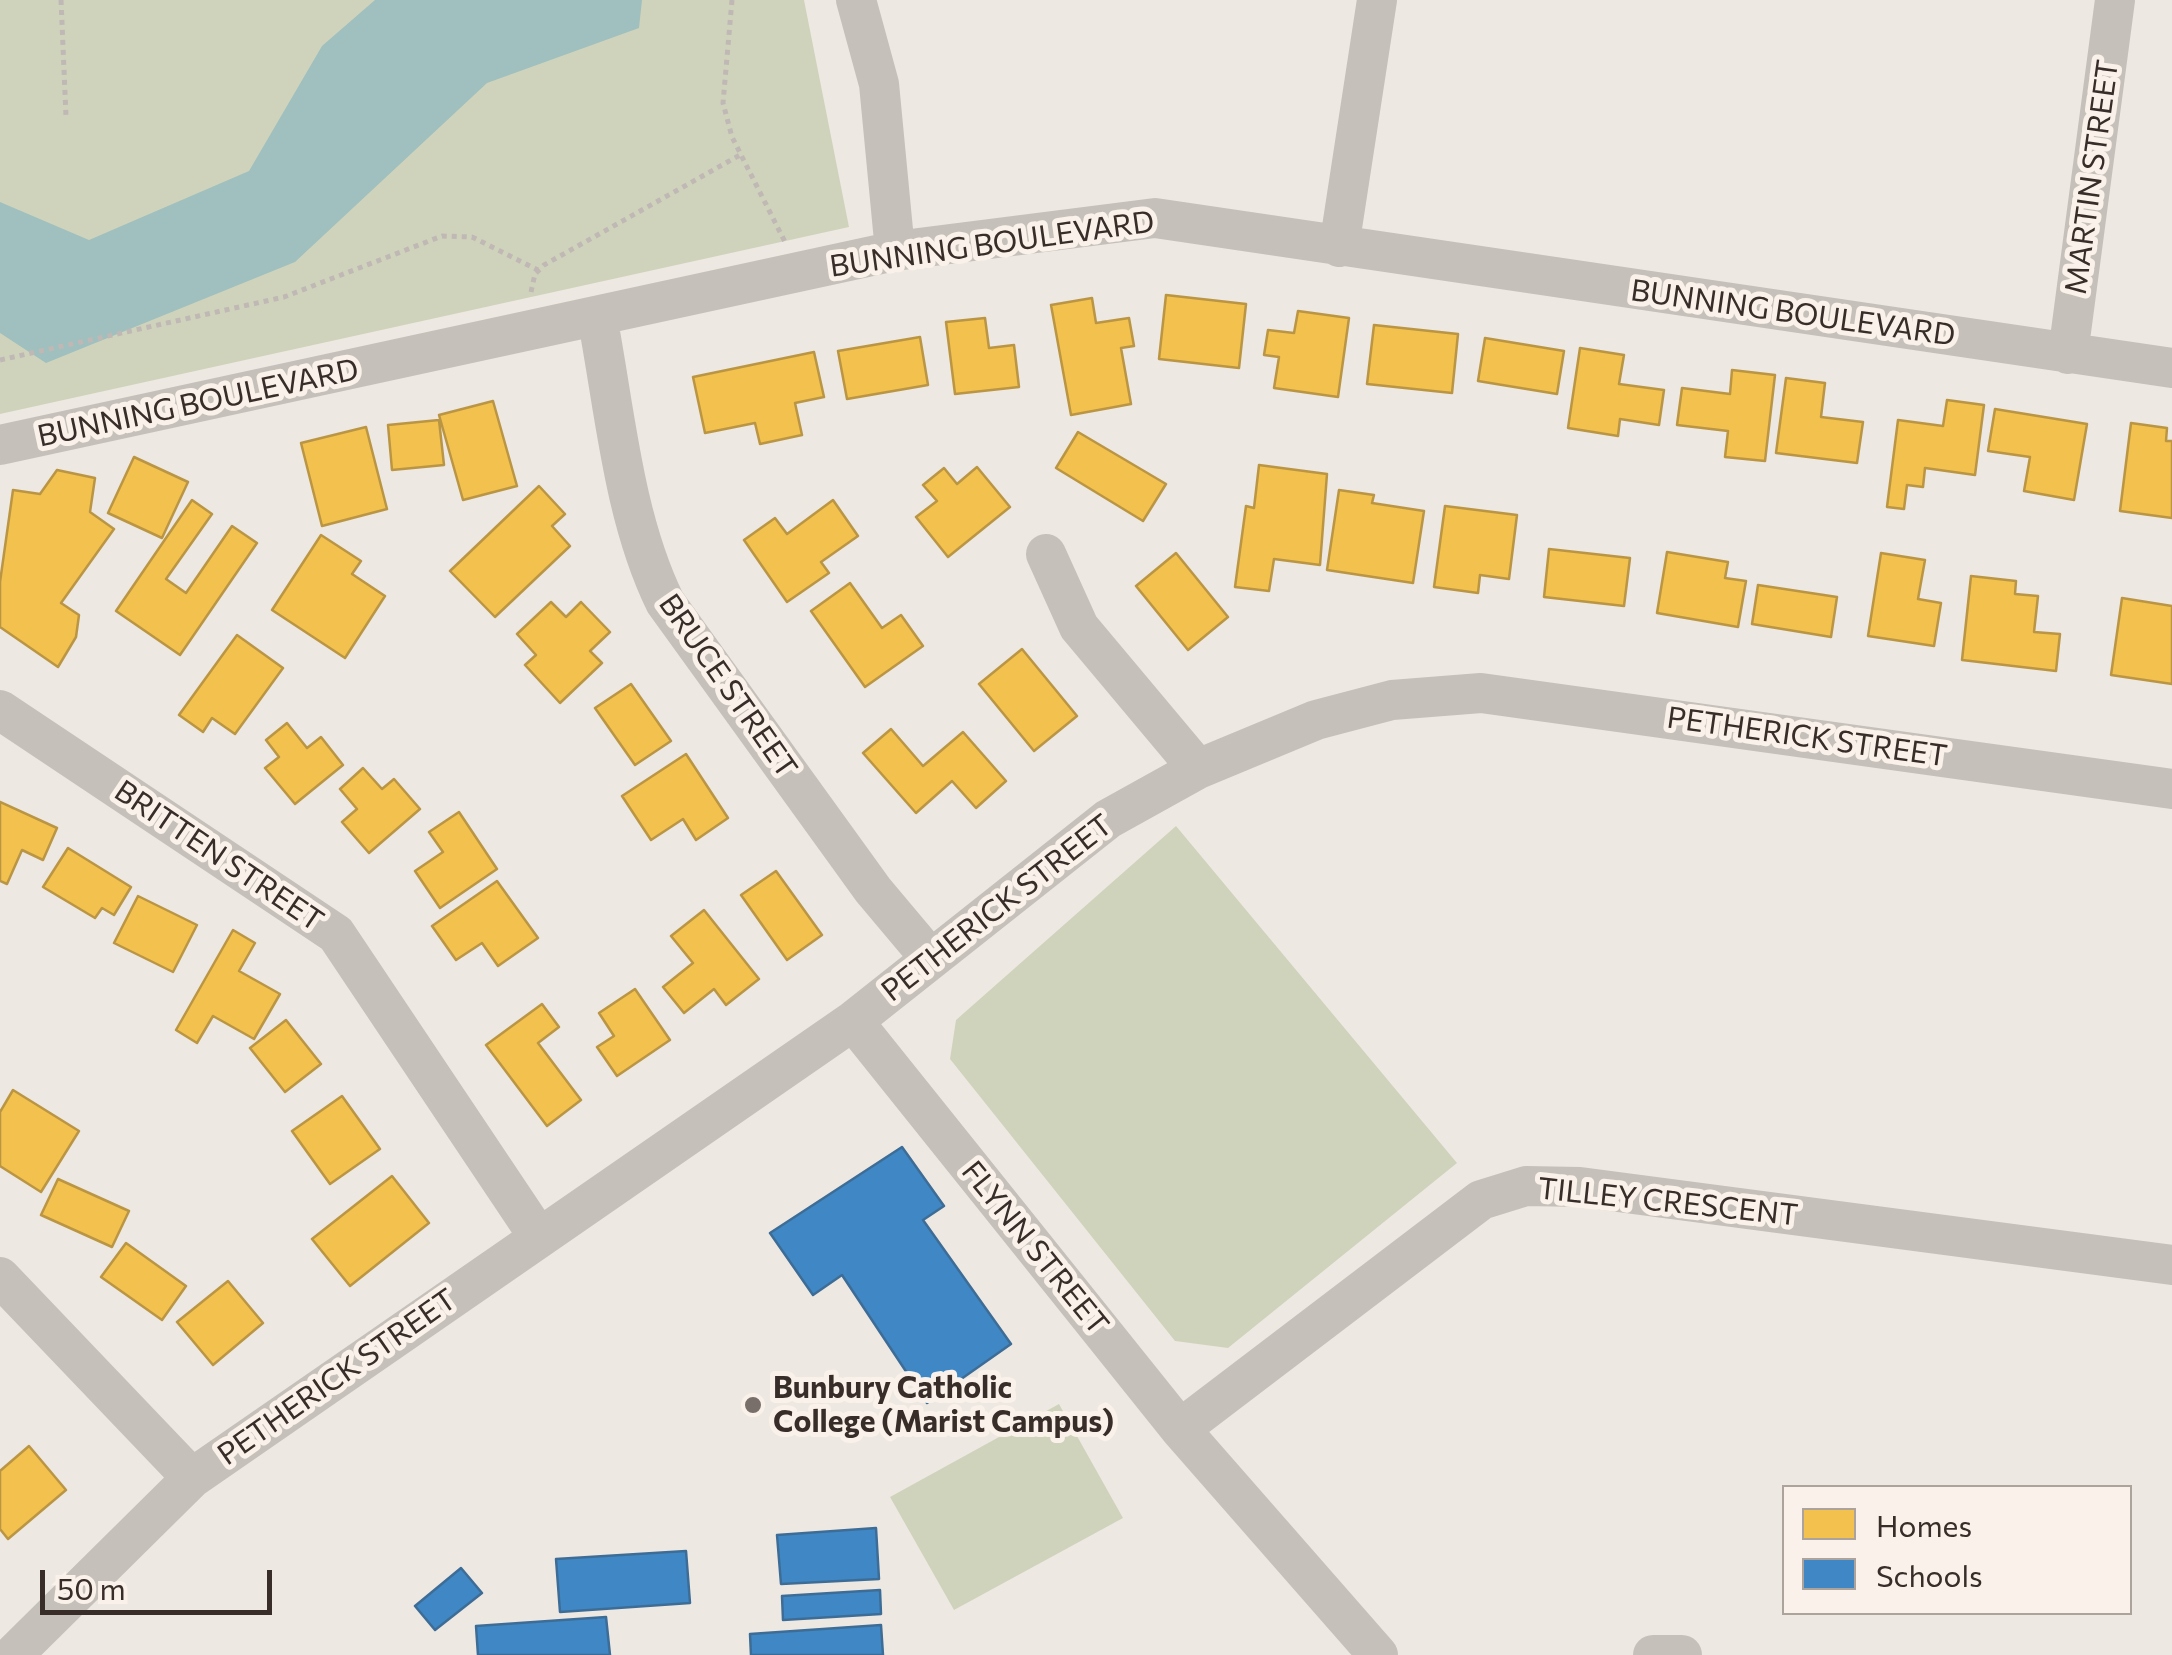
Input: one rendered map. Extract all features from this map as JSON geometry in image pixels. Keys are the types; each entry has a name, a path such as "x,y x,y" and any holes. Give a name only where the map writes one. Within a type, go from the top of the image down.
{"street":[{"path":"856,0 879,84 895,251"},
{"path":"1340,247 1376,0"},
{"name":"MARTIN STREET","path":"2068,354 2115,0"},
{"name":"BUNNING BOULEVARD","path":"0,445 895,251 1155,218 2172,368"},
{"name":"BRUCE STREET","path":"597,316 637,526 649,568 665,602 873,890 931,959"},
{"path":"1046,554 1079,627 1198,769"},
{"name":"PETHERICK STREET","path":"13,1655 192,1478 853,1021 1108,819 1198,769 1354,708 1425,696 1481,694 2172,789"},
{"name":"BRITTEN STREET","path":"0,710 336,934 538,1236"},
{"name":"FLYNN STREET","path":"853,1021 1180,1429 1378,1655"},
{"name":"TILLEY CRESCENT","path":"1180,1429 1481,1200 1526,1186 1580,1188 2172,1265"},
{"path":"0,1277 192,1478"},
{"path":"1652,1655 1682,1655"}],"path":[{"path":"61,0 66,116"},
{"path":"732,0 721,82 728,122 786,248"},
{"path":"528,303 538,270 740,154"},
{"path":"0,360 284,297 442,236 472,238 538,270"}],"green space":[{"path":"0,0 804,0 849,227 0,414"},
{"path":"1176,826 1457,1163 1228,1348 1175,1341 950,1059 956,1020"},
{"path":"1059,1404 1123,1518 954,1610 890,1497"}],"water":[{"path":"375,0 642,0 639,28 487,83 295,262 46,363 0,333 0,202 89,240 249,171 322,46"}],"building: Homes":[{"path":"1166,295 1246,304 1239,368 1159,359"},
{"path":"1092,298 1096,323 1129,318 1134,346 1121,348 1131,404 1071,415 1051,305"},
{"path":"1298,311 1349,318 1338,397 1274,388 1279,357 1264,355 1268,330 1294,333"},
{"path":"985,318 989,348 1014,345 1019,387 955,394 946,322"},
{"path":"1374,325 1458,334 1452,393 1367,384"},
{"path":"920,337 928,385 847,399 838,351"},
{"path":"1485,338 1564,351 1557,394 1478,381"},
{"path":"1580,348 1624,355 1619,384 1664,390 1659,425 1620,419 1618,436 1568,428"},
{"path":"814,352 824,397 795,403 802,435 760,444 755,423 705,433 693,377"},
{"path":"1732,370 1775,375 1765,461 1725,457 1728,431 1677,425 1682,388 1730,394"},
{"path":"1786,378 1825,383 1821,417 1863,422 1857,463 1776,453"},
{"path":"1947,400 1984,405 1975,475 1925,468 1923,487 1907,485 1904,509 1887,507 1898,420 1943,426"},
{"path":"493,401 517,486 463,500 439,415"},
{"path":"1995,409 2087,424 2074,500 2024,491 2030,457 1988,451"},
{"path":"439,420 444,465 392,470 388,425"},
{"path":"2131,423 2167,428 2166,441 2172,441 2172,518 2120,511"},
{"path":"366,427 387,509 322,526 301,443"},
{"path":"1078,432 1166,484 1143,521 1056,468"},
{"path":"134,457 188,482 162,538 108,513"},
{"path":"1259,465 1327,474 1320,565 1274,559 1269,591 1235,587 1246,506 1254,508"},
{"path":"977,467 1010,507 948,557 916,517 937,501 923,485 944,468 957,484"},
{"path":"57,470 95,478 90,512 114,529 61,603 79,615 76,637 58,667 0,627 0,582 13,490 40,494"},
{"path":"539,486 565,514 552,526 570,546 495,617 450,571"},
{"path":"1339,490 1374,495 1372,503 1424,511 1413,583 1327,570"},
{"path":"192,500 212,514 166,579 186,593 232,526 257,543 180,655 116,611"},
{"path":"833,500 858,536 821,562 829,573 787,602 744,540 775,518 787,534"},
{"path":"1445,506 1517,515 1509,579 1480,575 1478,593 1434,587"},
{"path":"321,535 361,561 352,574 385,596 345,658 272,610"},
{"path":"1549,549 1630,558 1624,606 1544,597"},
{"path":"1667,552 1728,562 1725,578 1746,581 1738,627 1657,613"},
{"path":"1176,553 1228,617 1188,650 1136,586"},
{"path":"1881,553 1925,560 1918,599 1941,603 1934,646 1868,636"},
{"path":"1971,576 2016,581 2015,594 2038,596 2034,632 2060,634 2056,671 1962,660"},
{"path":"850,583 882,628 901,615 923,646 865,687 811,611"},
{"path":"1758,585 1837,597 1831,637 1752,624"},
{"path":"2122,598 2172,606 2172,684 2111,675"},
{"path":"551,602 566,617 581,602 610,632 590,651 602,663 560,703 525,665 536,655 517,634"},
{"path":"237,635 283,668 235,734 212,718 203,732 179,715"},
{"path":"1022,649 1077,716 1034,751 979,684"},
{"path":"631,684 671,741 635,765 595,708"},
{"path":"287,723 307,748 321,737 343,765 295,804 265,768 279,757 266,740"},
{"path":"891,729 923,766 963,732 1006,781 976,808 952,781 916,813 863,753"},
{"path":"686,754 728,818 696,840 683,819 651,840 622,796"},
{"path":"363,768 382,789 394,779 420,809 369,853 342,822 357,809 340,789"},
{"path":"0,802 57,828 43,860 22,850 7,884 0,881"},
{"path":"459,812 497,869 440,908 415,871 443,852 429,832"},
{"path":"68,848 131,887 114,915 102,908 95,918 43,887"},
{"path":"776,871 822,935 787,960 741,895"},
{"path":"497,881 538,938 498,966 482,943 456,960 432,926"},
{"path":"138,896 197,925 173,972 114,943"},
{"path":"704,910 759,979 726,1005 714,989 684,1013 663,987 693,963 671,936"},
{"path":"233,930 255,943 239,971 280,994 254,1039 213,1016 197,1043 176,1030"},
{"path":"635,989 670,1040 617,1076 597,1047 614,1036 599,1013"},
{"path":"542,1004 559,1027 538,1043 581,1100 547,1126 486,1045"},
{"path":"286,1020 321,1064 285,1092 250,1048"},
{"path":"13,1090 79,1131 41,1192 0,1166 0,1112"},
{"path":"342,1096 380,1149 330,1184 292,1131"},
{"path":"392,1176 429,1223 350,1286 312,1239"},
{"path":"58,1179 129,1211 112,1247 41,1215"},
{"path":"126,1243 186,1286 162,1320 101,1277"},
{"path":"228,1281 263,1323 213,1365 177,1322"},
{"path":"29,1446 66,1490 8,1539 0,1529 0,1471"}],"building: Schools":[{"path":"902,1147 944,1206 923,1220 1011,1344 927,1403 842,1275 813,1295 770,1233"},
{"path":"876,1528 879,1579 781,1584 777,1535"},
{"path":"686,1551 690,1603 560,1612 556,1559"},
{"path":"461,1568 482,1593 435,1630 415,1606"},
{"path":"880,1590 881,1614 783,1620 782,1596"},
{"path":"606,1617 610,1655 478,1655 476,1626"},
{"path":"881,1625 883,1655 751,1655 750,1634"}],"place":[{"name":"Bunbury Catholic College (Marist Campus)","path":"753,1405"}]}
